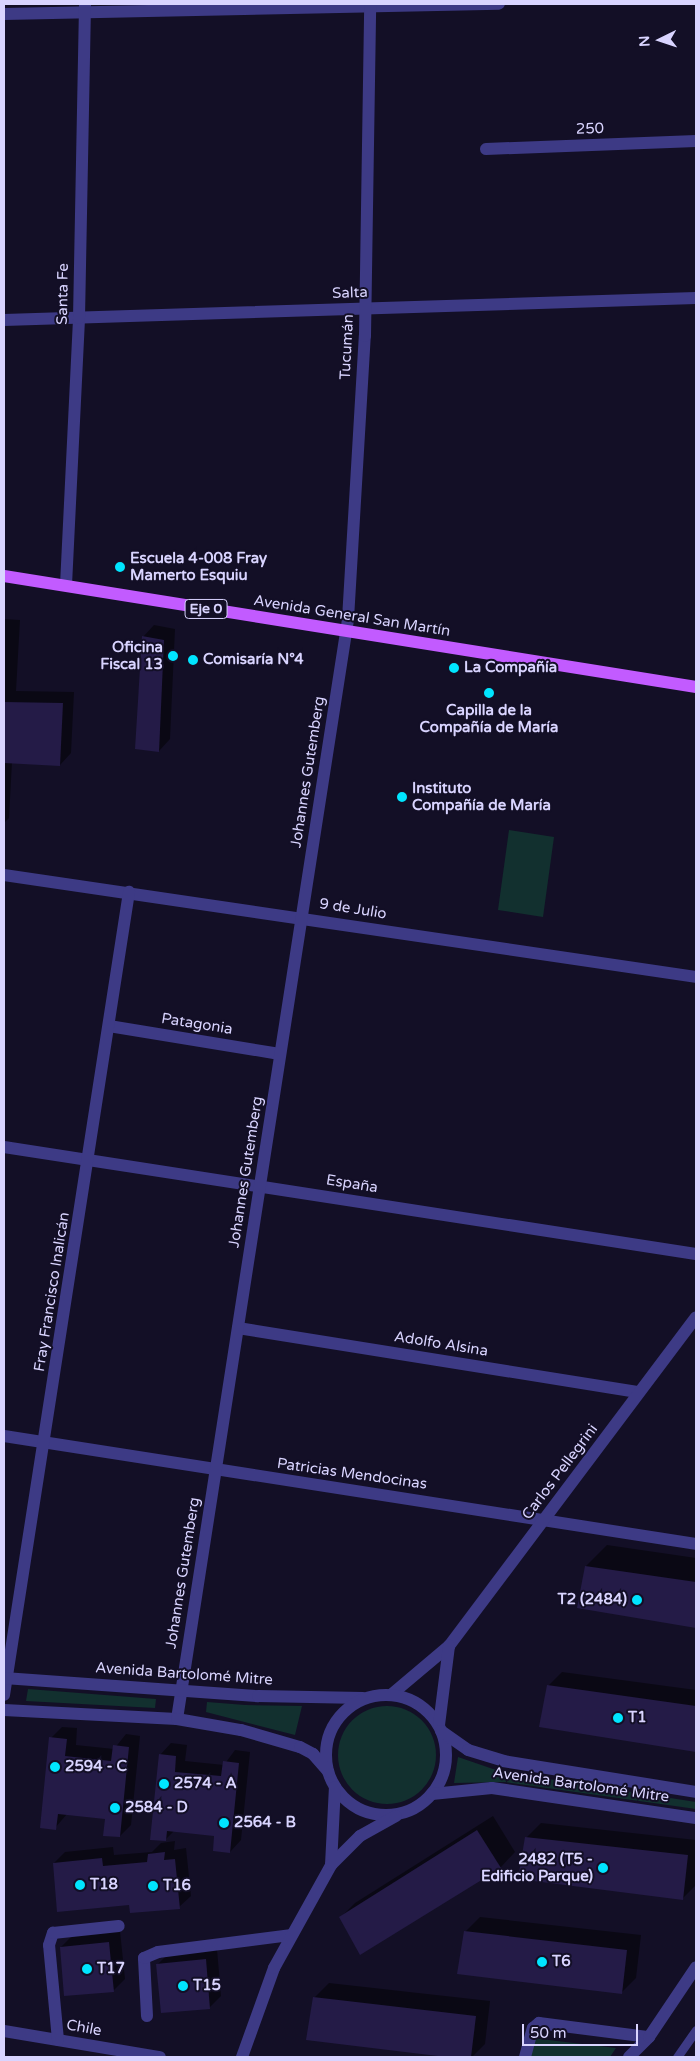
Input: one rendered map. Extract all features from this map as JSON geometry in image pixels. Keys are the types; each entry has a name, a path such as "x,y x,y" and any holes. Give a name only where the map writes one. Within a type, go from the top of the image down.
{"main road":[{"name":"Avenida General San Martín","path":"4,576 696,687"}],"street":[{"path":"4,14 85,8 499,4"},
{"name":"Tucumán","path":"346,631 365,309 370,6"},
{"name":"Santa Fe","path":"66,585 79,318 85,8"},
{"name":"250","path":"486,149 696,141"},
{"name":"Salta","path":"4,320 696,298"},
{"name":"Johannes Gutemberg","path":"177,1719 346,631"},
{"name":"9 de Julio","path":"4,875 696,977"},
{"name":"Fray Francisco Inalicán","path":"4,1696 5,1678 45,1442 129,892"},
{"name":"Patagonia","path":"109,1026 280,1054"},
{"name":"España","path":"4,1146 696,1254"},
{"name":"Carlos Pellegrini","path":"392,1694 449,1646 696,1317"},
{"name":"Adolfo Alsina","path":"238,1328 639,1392"},
{"name":"Patricias Mendocinas","path":"4,1436 216,1471 545,1518 696,1544"},
{"name":"Carlos Pellegrini","path":"440,1728 449,1646"},
{"name":"Avenida Bartolomé Mitre","path":"5,1678 181,1691 363,1698"},
{"path":"242,2057 260,2001 290,1935 331,1865 355,1840 398,1814 417,1807 432,1794 446,1763 440,1728 415,1702 392,1694 363,1698 349,1706 330,1732 325,1758 328,1771 335,1787 347,1801 362,1811 380,1815 398,1814"},
{"path":"4,1710 177,1719 241,1730 300,1747 313,1754 328,1771"},
{"name":"Avenida Bartolomé Mitre","path":"440,1728 468,1750 503,1761 696,1792"},
{"path":"331,1865 335,1787"},
{"name":"Avenida Bartolomé Mitre","path":"432,1794 492,1788 696,1818"},
{"path":"58,2040 49,1945 52,1933 119,1926"},
{"path":"147,2016 144,1958 158,1952 290,1935"},
{"path":"630,2057 649,2037 696,1968"},
{"path":"525,2057 533,2028 539,2023 649,2037"},
{"name":"Chile","path":"4,2031 160,2057"}],"lane":[{"path":"677,2057 696,2030"}],"green space":[{"path":"509,830 554,837 543,917 498,910"},
{"path":"28,1689 156,1699 155,1708 26,1701"},
{"path":"207,1702 302,1706 295,1735 206,1712"},
{"path":"387,1706 406,1710 422,1720 432,1736 436,1755 432,1774 422,1790 406,1800 387,1804 368,1800 352,1790 342,1774 338,1755 342,1736 352,1720 368,1710"},
{"path":"458,1757 493,1769 529,1776 696,1802 696,1809 505,1782 454,1783"},
{"path":"532,2038 616,2048 610,2057 529,2057"}],"building":[{"path":"142,636 164,640 159,752 135,749"},
{"path":"4,702 63,703 60,766 4,763"},
{"name":"T2 (2484)","path":"585,1566 696,1582 696,1628 577,1608"},
{"name":"T1","path":"547,1685 696,1706 696,1752 539,1727"},
{"path":"49,1737 67,1739 65,1756 111,1761 113,1745 129,1747 120,1837 103,1836 105,1819 58,1814 56,1830 40,1828"},
{"path":"159,1754 176,1756 175,1772 221,1776 223,1761 239,1763 230,1853 213,1851 214,1836 167,1831 166,1841 150,1840"},
{"path":"477,1830 501,1868 360,1955 339,1917"},
{"name":"2482 (T5 - Edificio Parque)","path":"525,1837 688,1855 683,1900 518,1879"},
{"path":"165,1852 164,1860 175,1859 180,1909 130,1913 129,1905 57,1912 53,1863 102,1858 103,1866 147,1862 148,1854"},
{"name":"T6","path":"464,1931 627,1950 622,1994 457,1974"},
{"name":"T17","path":"109,1942 114,1992 64,1996 60,1947"},
{"name":"T15","path":"206,1959 210,2009 161,2013 156,1964"},
{"path":"313,1997 476,2016 471,2057 446,2057 306,2040"}],"place":[{"name":"Escuela 4-008 Fray Mamerto Esquiu","path":"120,567"},
{"name":"Oficina Fiscal 13","path":"173,656"},
{"name":"Comisaría N°4","path":"193,660"},
{"name":"La Compañía","path":"454,668"},
{"name":"Capilla de la Compañía de María","path":"489,693"},
{"name":"Instituto Compañía de María","path":"402,797"},
{"name":"T2 (2484)","path":"637,1600"},
{"name":"T1","path":"618,1718"},
{"name":"2594 - C","path":"55,1767"},
{"name":"2574 - A","path":"164,1784"},
{"name":"2584 - D","path":"115,1808"},
{"name":"2564 - B","path":"224,1823"},
{"name":"2482 (T5 - Edificio Parque)","path":"603,1868"},
{"name":"T18","path":"80,1885"},
{"name":"T16","path":"153,1886"},
{"name":"T6","path":"542,1962"},
{"name":"T17","path":"87,1969"},
{"name":"T15","path":"183,1986"}]}
